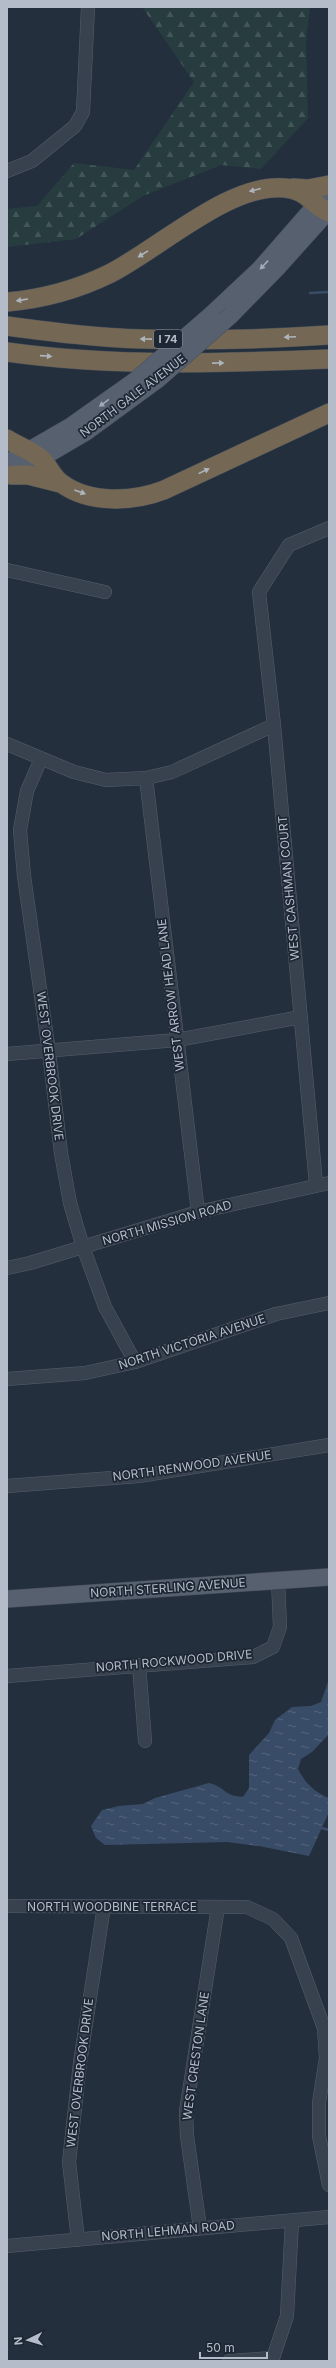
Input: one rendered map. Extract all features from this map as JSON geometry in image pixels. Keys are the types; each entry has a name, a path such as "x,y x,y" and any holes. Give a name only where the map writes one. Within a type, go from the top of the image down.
{"highway":[{"path":"7,302 55,293 94,280 131,262 233,198 264,188 308,189 329,185"},
{"path":"286,188 307,195 326,210"},
{"name":"I 74","path":"7,326 88,336 144,339 248,339 329,335"},
{"name":"I 74","path":"7,352 140,362 277,362 329,359"},
{"path":"9,472 60,483 85,494 102,498 126,498 152,494 329,412"},
{"path":"7,439 34,455 60,483"}],"main road":[{"name":"NORTH GALE AVENUE","path":"34,455 86,432 157,380 231,315 277,268 326,210 329,190"},
{"name":"NORTH GALE AVENUE","path":"9,472 136,380 211,315 326,210"},
{"name":"NORTH STERLING AVENUE","path":"7,1600 329,1577"}],"street":[{"path":"7,171 32,161 75,126 82,112 88,7"},
{"name":"WEST CASHMAN COURT","path":"323,1184 301,1017 274,726 259,592 289,545 329,528"},
{"path":"7,570 105,592"},
{"path":"7,744 41,760 74,772 106,780 146,778 172,772 274,726"},
{"name":"WEST OVERBROOK DRIVE","path":"41,760 27,791 20,830 24,876 50,1052 64,1167 70,1203 83,1247 105,1307 135,1362"},
{"name":"WEST ARROW HEAD LANE","path":"146,778 198,1212"},
{"path":"7,1054 50,1052 177,1040 301,1017"},
{"name":"NORTH MISSION ROAD","path":"7,1268 83,1247 198,1212 323,1184"},
{"name":"NORTH VICTORIA AVENUE","path":"7,1379 85,1373 135,1362 276,1314 329,1303"},
{"name":"NORTH RENWOOD AVENUE","path":"7,1486 139,1476 329,1445"},
{"name":"NORTH ROCKWOOD DRIVE","path":"7,1676 253,1657 273,1647 280,1627 278,1580"},
{"path":"139,1665 146,1741"},
{"name":"NORTH WOODBINE TERRACE","path":"7,1906 247,1907 273,1919 291,1938 324,2028 326,2058 318,2103 319,2136 329,2186"},
{"name":"WEST OVERBROOK DRIVE","path":"78,2240 69,2162 80,2063 104,1906"},
{"name":"WEST CRESTON LANE","path":"200,2228 186,2136 186,2111 218,1907"},
{"name":"NORTH LEHMAN ROAD","path":"7,2246 329,2217"},
{"path":"229,2361 272,2360 287,2316 292,2221"}],"green space":[{"path":"142,7 310,7 306,40 308,118 261,169 221,165 143,196 76,239 7,247 7,209 37,206 74,163 134,170 194,82"}],"water":[{"path":"329,1679 329,1734 312,1752 301,1759 298,1769 310,1786 329,1798 329,1812 309,1856 259,1846 227,1842 105,1845 96,1838 91,1826 102,1810 119,1806 143,1804 155,1798 209,1783 232,1795 243,1797 249,1788 249,1755 269,1733 275,1720 292,1707 311,1706 321,1702"}],"waterway":[{"path":"310,293 329,292"},
{"path":"322,1828 329,1830"}]}
